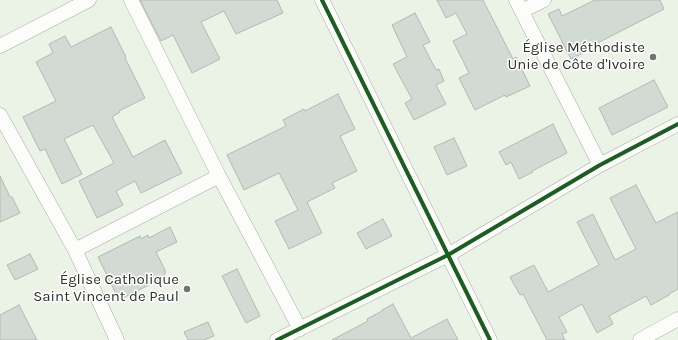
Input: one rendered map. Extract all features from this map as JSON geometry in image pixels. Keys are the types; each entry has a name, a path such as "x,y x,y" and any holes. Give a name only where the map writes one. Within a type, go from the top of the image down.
{"street":[{"path":"0,46 89,0"},
{"path":"131,0 219,176 300,329"},
{"path":"322,0 490,340"},
{"path":"544,0 519,6 600,165"},
{"path":"0,116 74,250 117,340"},
{"path":"277,340 448,255 600,165 678,124"},
{"path":"74,250 219,176"},
{"path":"640,340 678,319"}],"building":[{"path":"140,0 277,0 283,13 236,34 224,11 201,22 220,59 192,73 173,35 161,41"},
{"path":"437,0 483,0 513,59 516,57 530,86 506,97 505,95 475,110 459,78 469,73 453,41 467,34 456,13 446,18"},
{"path":"595,0 660,0 664,9 580,52 581,54 571,59 548,14 559,9 562,16"},
{"path":"415,13 430,42 423,45 436,70 439,69 444,81 436,85 446,104 414,120 405,103 412,99 393,64 407,57 392,25"},
{"path":"111,27 145,98 119,111 120,112 112,117 133,157 165,140 182,173 141,193 135,181 116,191 123,205 97,218 79,181 114,163 93,125 64,139 82,174 62,184 45,149 40,151 23,117 56,101 36,62 53,53 49,44 65,36 71,47"},
{"path":"654,80 668,107 612,135 599,108"},
{"path":"338,94 355,129 340,136 357,171 332,183 335,188 307,202 322,233 289,249 275,221 298,210 279,173 244,190 227,155 286,126 283,120 304,109 305,111"},
{"path":"553,124 567,153 519,179 511,162 506,165 499,152"},
{"path":"454,138 467,166 447,175 434,147"},
{"path":"0,176 20,213 0,222"},
{"path":"636,185 656,223 678,212 678,289 651,305 646,296 609,316 613,324 597,333 582,304 559,317 567,332 562,334 565,340 547,340 523,294 520,295 510,277 534,265 548,292 599,265 577,222 593,214 615,260 636,249 610,198"},
{"path":"383,219 392,236 366,249 357,233"},
{"path":"170,227 177,242 156,252 165,270 165,274 161,279 119,300 98,257 140,236 141,239 148,235 149,238"},
{"path":"30,254 38,269 15,280 7,265"},
{"path":"237,269 260,316 246,323 222,276"},
{"path":"393,304 411,338 447,319 458,340 332,340 368,321 367,319"},
{"path":"19,305 37,340 0,340 0,315"},
{"path":"208,322 214,336 204,340 188,340 184,332"}],"cycle path":[{"path":"322,0 490,340"},
{"path":"277,340 448,255 600,165 678,124"}],"place":[{"name":"Église Méthodiste Unie de Côte d'Ivoire","path":"653,57"},
{"name":"Église Catholique Saint Vincent de Paul","path":"187,289"}]}
